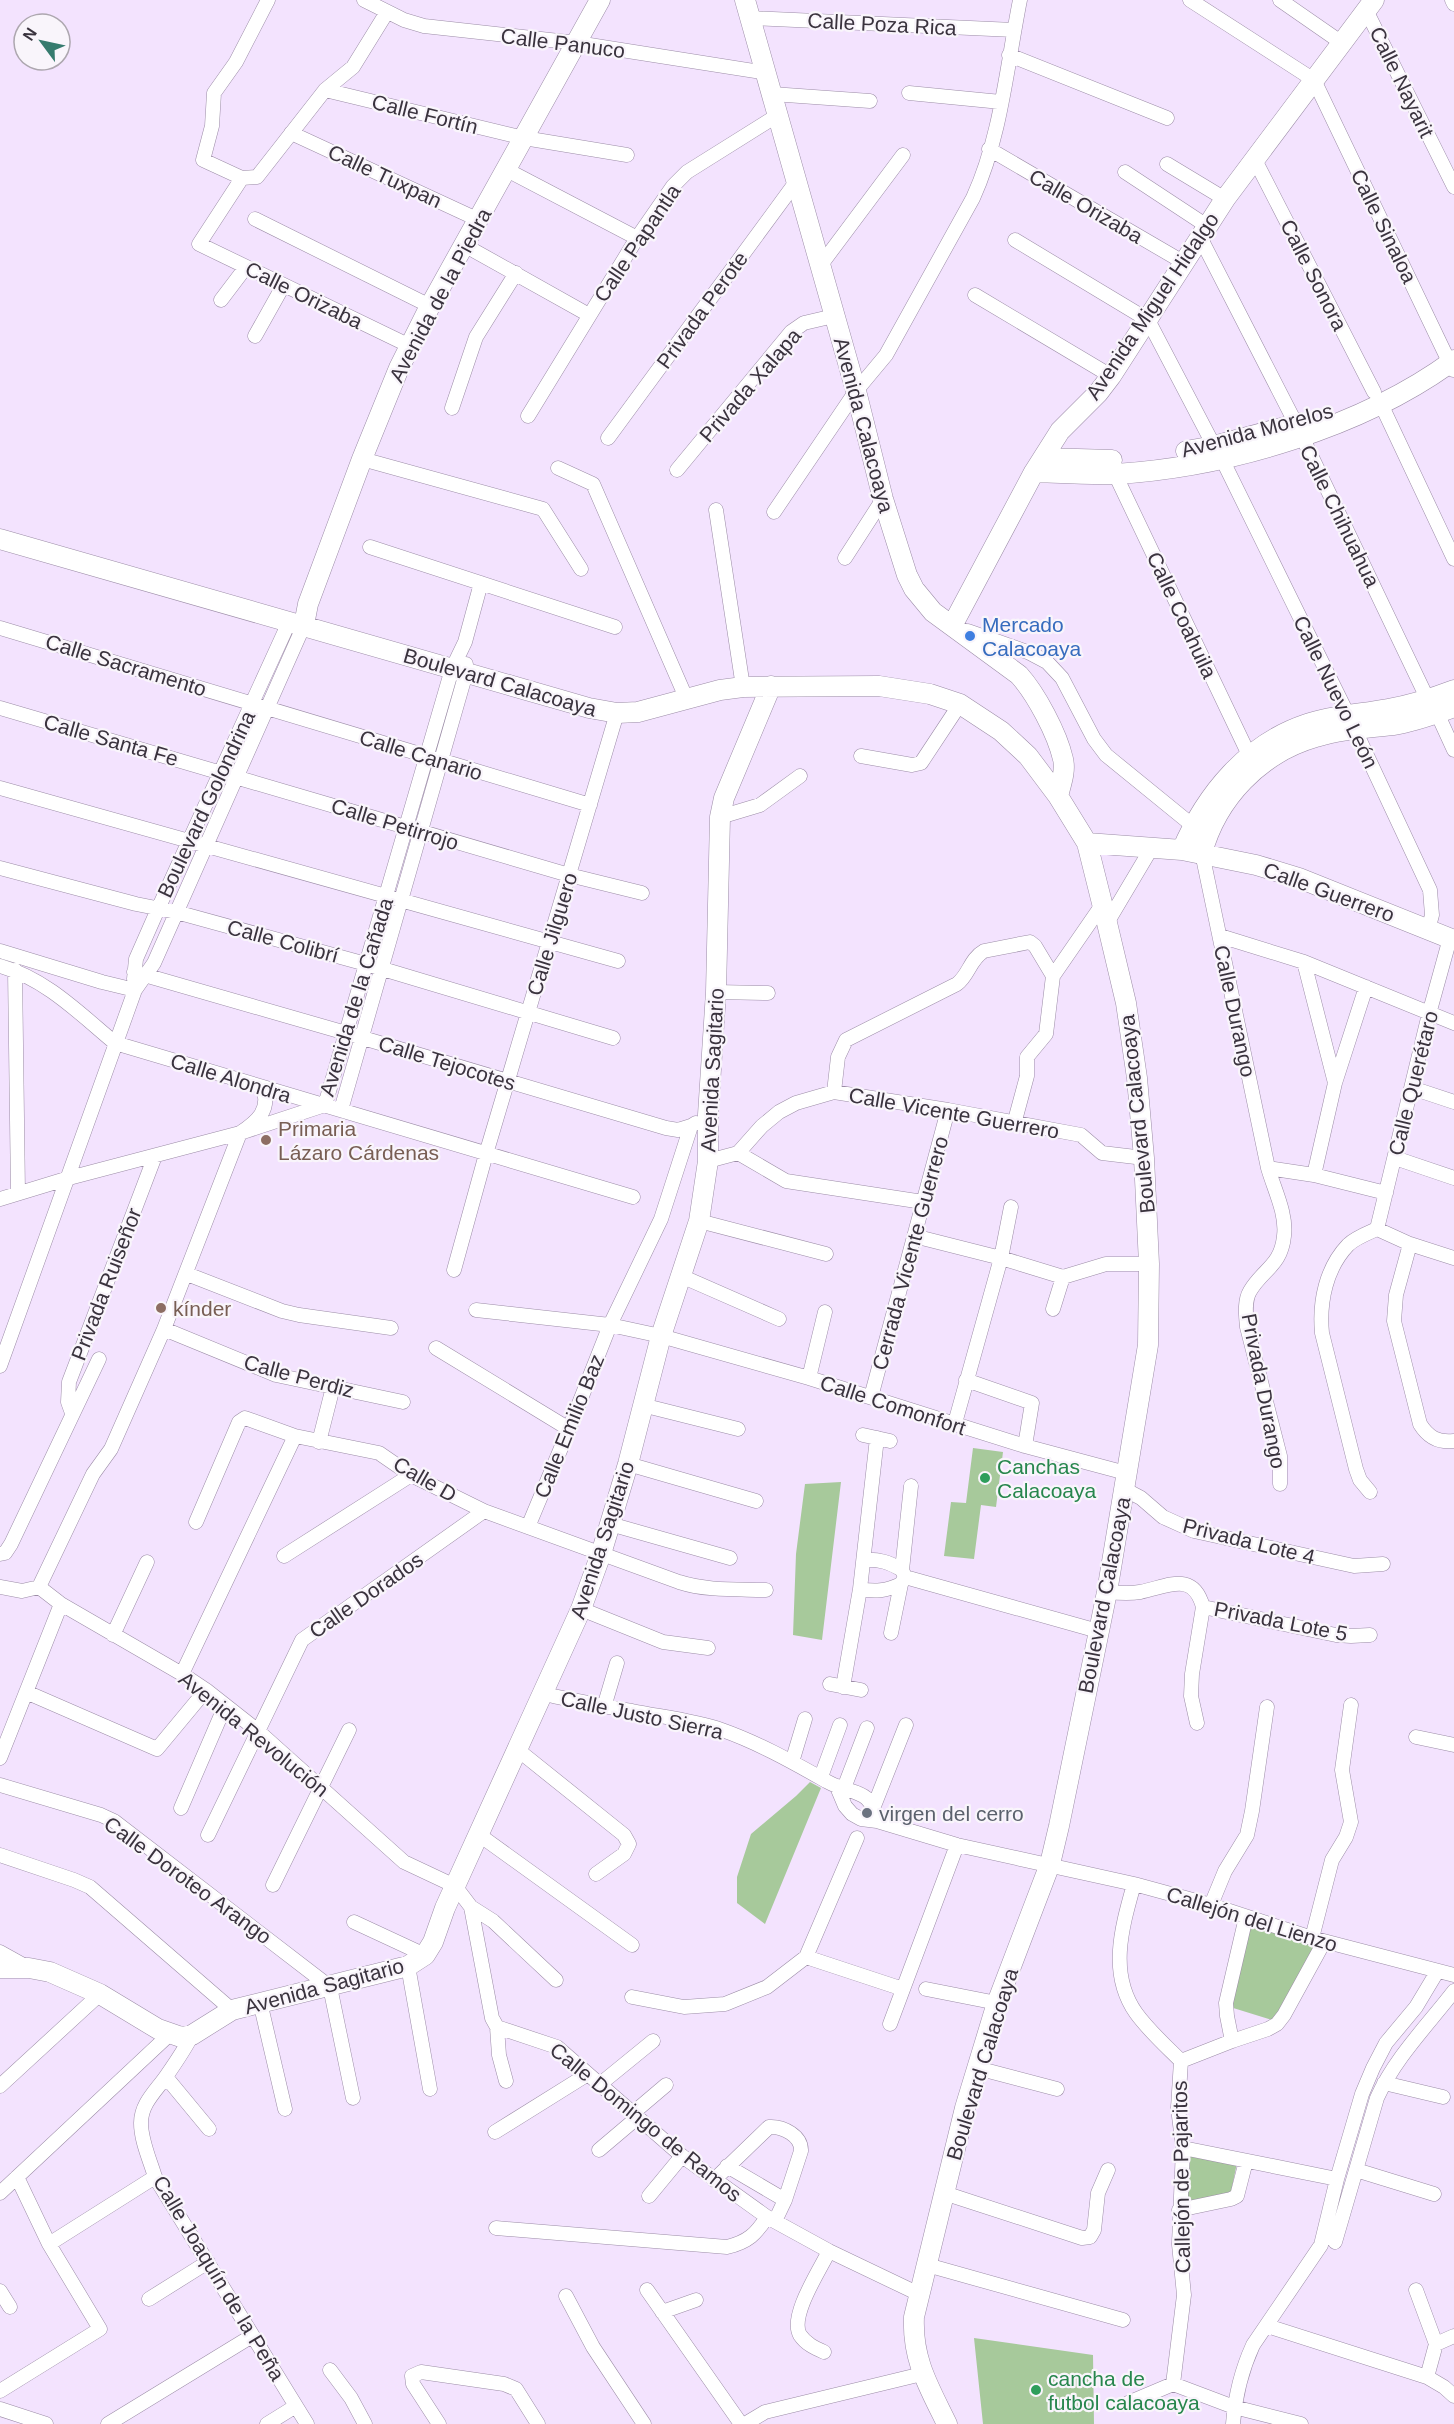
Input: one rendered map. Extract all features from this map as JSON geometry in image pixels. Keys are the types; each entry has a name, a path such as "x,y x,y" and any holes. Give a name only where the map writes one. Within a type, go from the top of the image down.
{"street":[{"path":"268,0 236,62 214,93 212,126 203,160 242,178 257,177 325,90 353,67 387,12"},
{"name":"Calle Panuco","path":"364,0 387,12 424,26 577,43 767,73"},
{"name":"Avenida de la Piedra","path":"297,623 308,604 362,459 410,346 600,0"},
{"path":"774,512 856,391 886,355 973,198 982,178 1001,102 1020,0"},
{"path":"1190,0 1314,80"},
{"path":"1280,0 1342,43"},
{"name":"Avenida Miguel Hidalgo","path":"952,626 1039,465 1060,431 1111,376 1225,199 1370,5"},
{"name":"Calle Nayarit","path":"1370,5 1454,187"},
{"name":"Calle Poza Rica","path":"748,9 1014,30"},
{"name":"Avenida Calacoaya","path":"748,9 907,575 914,589 933,612 1019,675 1030,688 1040,704 1063,759 1064,775 1058,796"},
{"path":"1009,55 1167,118"},
{"name":"Calle Sinaloa","path":"1314,80 1451,358"},
{"name":"Calle Fortín","path":"325,90 524,138 627,154"},
{"path":"909,93 1001,102"},
{"path":"772,94 870,101"},
{"name":"Calle Papantla","path":"528,416 637,238 673,186 687,172 778,114"},
{"name":"Calle Tuxpan","path":"291,133 479,220"},
{"name":"Calle Orizaba","path":"989,149 1183,262"},
{"path":"820,266 903,155"},
{"name":"Calle Sonora","path":"1254,158 1378,398 1454,558"},
{"path":"1167,164 1225,199"},
{"path":"507,170 637,238"},
{"path":"1125,172 1203,231"},
{"name":"Calle Orizaba","path":"242,178 199,244 410,346"},
{"name":"Privada Perote","path":"608,438 796,182"},
{"path":"255,219 430,306"},
{"name":"Calle Chihuahua","path":"1203,231 1299,430 1440,707 1454,750"},
{"path":"1015,240 1148,320"},
{"path":"464,245 589,315"},
{"path":"221,300 246,267"},
{"path":"453,408 476,337 516,273"},
{"path":"255,336 283,286"},
{"path":"975,295 1111,376"},
{"name":"Privada Xalapa","path":"677,470 791,332 804,323 834,316"},
{"name":"Calle Nuevo León","path":"1148,320 1218,452 1351,722 1430,890 1432,915 1428,930"},
{"name":"Avenida Morelos","path":"1039,465 1115,474 1218,452 1299,430 1337,410 1378,398 1451,358"},
{"name":"Avenida Morelos","path":"1039,465 1218,452"},
{"path":"362,459 543,509 581,569"},
{"path":"558,468 593,484 687,700"},
{"name":"Calle Coahuila","path":"1115,474 1249,755"},
{"path":"845,558 884,499"},
{"path":"716,510 743,687"},
{"name":"Boulevard Calacoaya","path":"0,539 589,708 617,713 639,711 720,690 743,687 879,686 930,694 960,704 1001,731 1020,748 1058,796 1087,843 1126,1003 1137,1078 1144,1158 1149,1264 1148,1345 1107,1592 1050,1864 997,2003 977,2068 919,2294 913,2335 916,2355 922,2374 947,2424"},
{"path":"370,548 615,627"},
{"path":"459,671 481,583"},
{"name":"Boulevard Golondrina","path":"140,974 136,959 158,909 253,703 297,623"},
{"name":"Boulevard Golondrina","path":"0,1366 140,974 176,912 269,708 297,623"},
{"path":"952,626 1030,653 1047,662 1062,678 1094,739 1106,755 1192,825"},
{"name":"Calle Sacramento","path":"0,628 253,703"},
{"name":"Avenida de la Cañada","path":"0,1199 69,1178 240,1133 325,1105 426,757 459,671"},
{"name":"Avenida de la Cañada","path":"341,1110 441,761 459,671"},
{"name":"Avenida Sagitario","path":"192,2035 232,2010 408,1966 425,1955 433,1942 478,1834 581,1609 601,1554 628,1464 661,1336 699,1221 708,1161 708,1115 716,992 720,817 724,798 771,686"},
{"path":"1182,850 1192,825 1227,777 1249,755 1276,738 1307,724 1351,722 1394,724 1440,707 1454,690"},
{"name":"Calle Canario","path":"253,703 590,805"},
{"path":"861,756 912,765 921,763 960,704"},
{"name":"Calle Santa Fe","path":"0,708 221,771"},
{"name":"Calle Jilguero","path":"454,1270 486,1154 617,713"},
{"path":"1202,853 1208,831 1220,808 1238,785 1257,768 1285,750 1351,722"},
{"name":"Calle Petirrojo","path":"221,771 405,828 569,875 642,893"},
{"path":"720,817 750,810 760,805 800,776"},
{"path":"0,788 386,894 618,961"},
{"name":"Calle Durango","path":"1192,825 1202,853 1268,1168"},
{"name":"Calle Guerrero","path":"1087,843 1182,850 1256,865 1299,878 1452,939"},
{"path":"1014,1124 1027,1076 1027,1057 1046,1034 1053,976 1104,914 1151,849"},
{"name":"Calle Colibrí","path":"0,868 176,912 366,964 613,1038"},
{"path":"1220,936 1304,962 1454,1023"},
{"name":"Calle Querétaro","path":"1377,1228 1429,1014 1452,939"},
{"path":"834,1092 838,1057 846,1040 957,984 964,979 977,955 984,951 1030,942 1035,946 1053,976"},
{"path":"0,951 135,990"},
{"path":"1304,962 1335,1083"},
{"path":"0,966 15,970 51,990 115,1042"},
{"path":"15,970 18,1193"},
{"name":"Calle Tejocotes","path":"140,974 346,1032 666,1128 678,1130 691,1126"},
{"path":"1314,1175 1335,1083 1366,987"},
{"path":"716,992 768,993"},
{"name":"Calle Alondra","path":"115,1042 633,1197"},
{"path":"0,1587 22,1591 42,1589 93,1474 106,1457 164,1329 240,1133 252,1125 264,1109 266,1102 263,1088"},
{"path":"1412,1088 1454,1102"},
{"name":"Calle Vicente Guerrero","path":"738,1153 762,1126 779,1112 796,1103 834,1092 948,1110 1081,1135 1102,1153 1144,1158"},
{"name":"Cerrada Vicente Guerrero","path":"871,1397 948,1110"},
{"path":"691,1126 708,1115"},
{"name":"Calle Emilio Baz","path":"528,1527 610,1324 661,1219 691,1126"},
{"path":"708,1161 738,1153 786,1180 923,1202"},
{"name":"Privada Ruiseñor","path":"72,1413 68,1402 69,1382 154,1156"},
{"path":"1395,1158 1454,1178"},
{"path":"1268,1168 1314,1175 1386,1192"},
{"name":"Privada Durango","path":"1268,1168 1283,1219 1284,1235 1277,1258 1250,1291 1246,1307 1246,1327 1280,1456 1280,1484"},
{"path":"955,1423 1000,1258 1011,1207"},
{"path":"699,1221 826,1254"},
{"path":"1370,1492 1360,1480 1356,1469 1322,1333 1320,1313 1324,1289 1335,1262 1349,1243 1377,1228 1410,1244 1454,1258"},
{"path":"914,1236 1063,1277 1106,1264 1149,1264"},
{"path":"1410,1244 1394,1307 1398,1338 1420,1424 1426,1434 1435,1440 1454,1441"},
{"path":"187,1274 290,1313 390,1328"},
{"path":"681,1276 779,1319"},
{"path":"1053,1309 1063,1277"},
{"name":"Calle Comonfort","path":"476,1310 610,1324 661,1336 955,1423 1125,1481"},
{"path":"809,1378 825,1312"},
{"name":"Calle Perdiz","path":"164,1329 261,1370 403,1402"},
{"path":"436,1348 569,1430"},
{"path":"0,1554 5,1553 11,1544 99,1359"},
{"path":"966,1380 1032,1403 1024,1446"},
{"path":"319,1442 333,1387"},
{"path":"642,1405 738,1429"},
{"name":"Calle D","path":"196,1521 239,1422 245,1418 295,1436 369,1449 379,1453 411,1475 484,1511 695,1587 766,1590"},
{"path":"861,1690 836,1686 860,1589 884,1440 862,1435"},
{"path":"182,1674 295,1436"},
{"path":"628,1464 756,1501"},
{"path":"284,1556 411,1475"},
{"name":"Privada Lote 4","path":"1125,1481 1163,1517 1194,1531 1354,1566 1383,1564"},
{"path":"891,1633 903,1577 911,1486"},
{"name":"Calle Dorados","path":"208,1835 302,1640 484,1511"},
{"path":"610,1524 730,1558"},
{"path":"864,1560 877,1559 890,1562 903,1577 1098,1631"},
{"path":"113,1635 147,1562"},
{"path":"860,1589 874,1592 888,1590 903,1577"},
{"path":"1107,1592 1139,1592 1176,1582 1186,1583 1200,1597 1203,1607"},
{"name":"Avenida Revolución","path":"42,1589 61,1604 206,1690 258,1731 404,1862 455,1886"},
{"path":"0,1758 61,1604"},
{"name":"Privada Lote 5","path":"1197,1723 1191,1696 1192,1674 1203,1607 1336,1635 1370,1635"},
{"path":"581,1609 663,1642 708,1648"},
{"path":"604,1707 617,1664"},
{"path":"26,1692 156,1749 206,1690"},
{"name":"Calle Justo Sierra","path":"543,1694 683,1720 721,1730 868,1798 874,1806"},
{"path":"1181,2061 1277,2024 1284,2015 1318,1940 1332,1860 1346,1837 1351,1822 1342,1770 1351,1705"},
{"path":"182,1808 225,1706"},
{"path":"1211,1905 1225,1871 1247,1835 1267,1707"},
{"path":"792,1762 805,1719"},
{"path":"819,1777 840,1725"},
{"path":"877,1821 874,1806 906,1725"},
{"path":"867,1728 841,1787 845,1806 852,1814 861,1819 877,1821 957,1845 1050,1864"},
{"path":"273,1885 349,1730"},
{"path":"1416,1737 1454,1745"},
{"path":"518,1750 624,1835 629,1844 624,1854 596,1874"},
{"name":"Calle Doroteo Arango","path":"0,1785 101,1815 114,1821 330,1987"},
{"path":"478,1834 632,1946"},
{"path":"632,1997 684,2007 725,2004 767,1987 806,1957 857,1838"},
{"path":"890,2024 957,1845"},
{"path":"0,1855 90,1887 232,2010"},
{"name":"Callejón del Lienzo","path":"1050,1864 1211,1905 1318,1940 1454,1975"},
{"name":"Callejón de Pajaritos","path":"1134,1884 1123,1923 1118,1954 1122,1982 1135,2012 1181,2061 1178,2108 1183,2148 1179,2244 1183,2307 1173,2385"},
{"path":"455,1886 471,1907 493,1921 556,1980"},
{"path":"471,1907 492,2018 497,2027 499,2055 506,2081"},
{"path":"1232,2041 1226,2003 1246,1917"},
{"path":"354,1922 425,1955"},
{"path":"0,1952 29,1968"},
{"path":"806,1957 903,1989"},
{"path":"408,1966 430,2090"},
{"path":"0,1968 29,1968 50,1972 100,1994 170,2034 181,2037 192,2035"},
{"path":"1233,2424 1234,2407 1247,2358 1253,2345 1322,2245 1337,2179 1362,2094 1373,2068 1386,2043 1416,2007 1437,1972"},
{"path":"330,1987 353,2098"},
{"path":"926,1989 997,2003"},
{"path":"1335,2242 1377,2098 1384,2082 1392,2067 1454,1991"},
{"path":"0,2086 100,1994"},
{"path":"260,2002 285,2109"},
{"name":"Calle Domingo de Ramos","path":"497,2027 557,2047 682,2156 771,2219 829,2251 919,2294"},
{"path":"0,2193 170,2034"},
{"name":"Calle Joaquín de la Peña","path":"192,2035 166,2077 147,2101 142,2113 142,2133 155,2177 307,2424"},
{"path":"599,2085 654,2041"},
{"path":"977,2068 1057,2088"},
{"path":"495,2132 588,2074"},
{"path":"166,2077 209,2129"},
{"path":"1384,2082 1443,2097"},
{"path":"598,2150 666,2085"},
{"path":"496,2228 727,2247 743,2243 771,2219 785,2200 801,2145 795,2136 779,2128 770,2127 714,2180"},
{"path":"1183,2148 1337,2179"},
{"path":"649,2196 682,2156"},
{"path":"1179,2210 1237,2196 1245,2161"},
{"path":"727,2166 785,2200"},
{"path":"944,2193 1082,2238 1090,2237 1094,2230 1098,2193 1108,2170"},
{"path":"1356,2170 1434,2194"},
{"path":"0,2391 100,2329 49,2244 17,2177"},
{"path":"49,2244 155,2177"},
{"path":"824,2352 809,2345 799,2334 797,2320 802,2304 829,2251"},
{"path":"149,2299 208,2262"},
{"path":"927,2265 1123,2320"},
{"path":"647,2290 743,2424 765,2412 922,2374"},
{"path":"1416,2290 1436,2344 1427,2377"},
{"path":"0,2291 10,2307"},
{"path":"566,2296 593,2347 644,2424"},
{"path":"662,2312 696,2300"},
{"path":"1267,2326 1427,2377 1444,2386 1454,2396"},
{"path":"108,2424 252,2336"},
{"path":"1436,2344 1454,2336"},
{"path":"330,2370 351,2398 365,2424"},
{"path":"440,2424 413,2384 412,2376 421,2373 504,2384 516,2389 538,2424"},
{"path":"1128,2403 1173,2385 1234,2407 1301,2424"},
{"path":"267,2424 296,2406"},
{"path":"0,2409 46,2424"}],"green space":[{"path":"973,1448 1003,1452 996,1507 981,1505 974,1559 944,1556 951,1502 966,1503"},
{"path":"841,1482 822,1640 793,1635 796,1554 805,1484"},
{"path":"810,1782 821,1788 765,1924 737,1903 737,1877 751,1834"},
{"path":"1250,1921 1319,1942 1275,2021 1230,2007"},
{"path":"1191,2154 1237,2163 1230,2197 1183,2206"},
{"name":"cancha de futbol calacoaya","path":"974,2338 1093,2355 1094,2424 983,2424"}],"place":[{"name":"Mercado Calacoaya","path":"970,636"},
{"name":"Primaria Lázaro Cárdenas","path":"266,1140"},
{"name":"kínder","path":"161,1308"},
{"name":"Canchas Calacoaya","path":"985,1478"},
{"name":"virgen del cerro","path":"867,1813"},
{"name":"cancha de futbol calacoaya","path":"1036,2390"}]}
